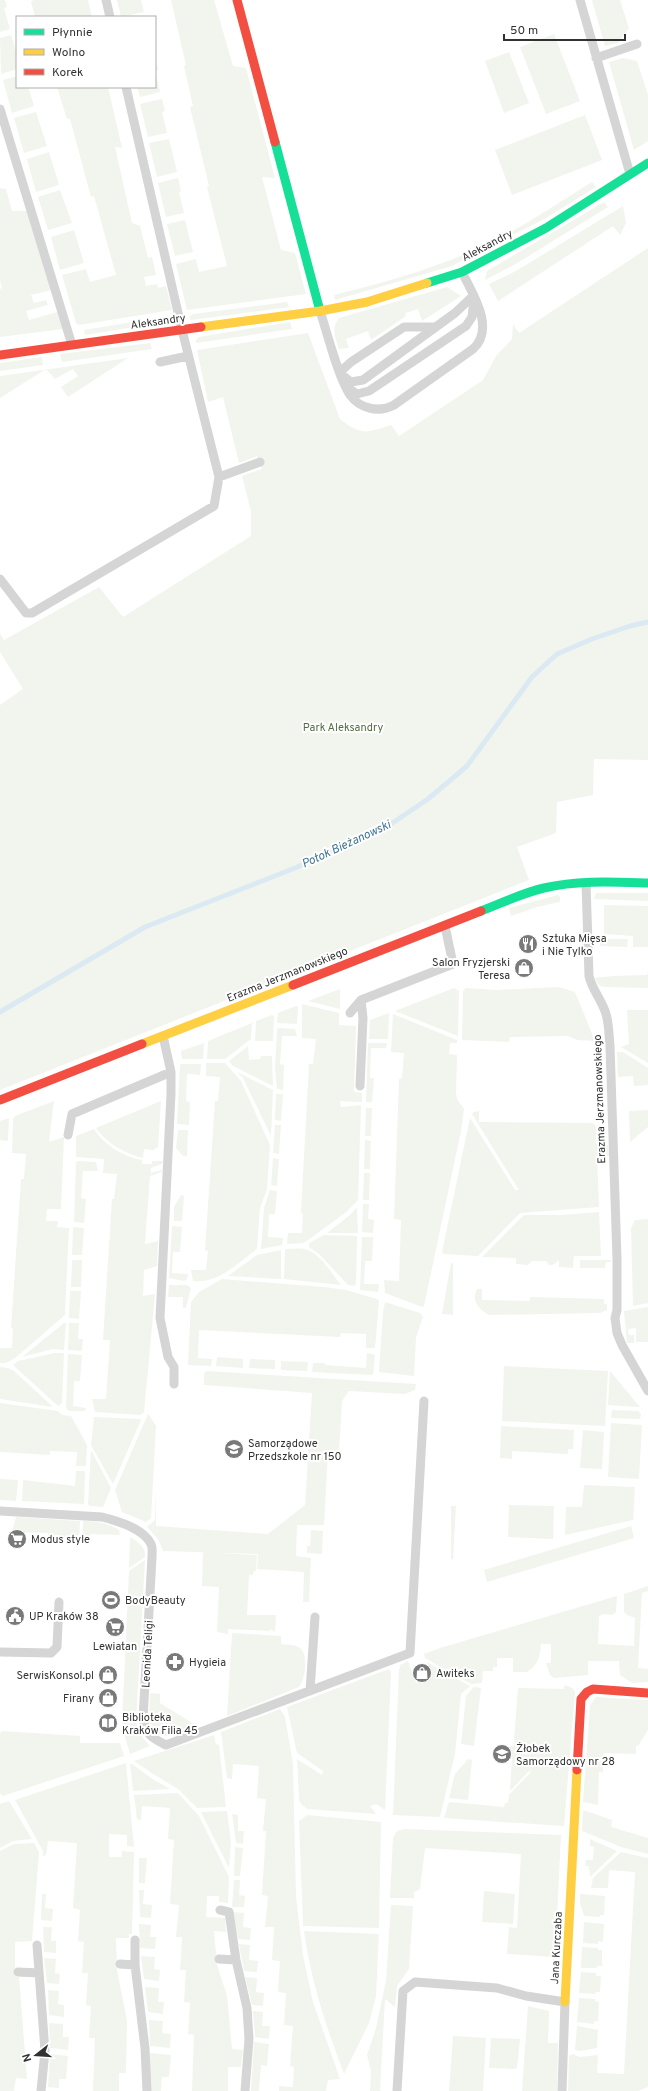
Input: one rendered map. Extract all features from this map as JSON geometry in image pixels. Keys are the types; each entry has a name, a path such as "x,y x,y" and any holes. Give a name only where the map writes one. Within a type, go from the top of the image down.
{"street":[{"path":"237,0 320,311"},
{"name":"Aleksandry","path":"0,356 320,311 367,302 462,272 546,228 648,163"},
{"name":"Erazma Jerzmanowskiego","path":"0,1100 445,924 530,892 548,886 586,882 648,883"},
{"name":"Jana Kurczaba","path":"565,2002 580,1699 587,1692 593,1689 648,1692"}],"lane":[{"path":"106,0 110,16"},
{"path":"580,0 630,174"},
{"path":"596,58 637,44"},
{"path":"0,579 26,613 32,613 214,506 219,477 188,356 126,88"},
{"path":"0,109 72,346"},
{"path":"320,311 345,385 353,398 366,407 380,409 394,405 477,345 482,335 483,321 474,296 462,272"},
{"path":"340,372 348,381 360,382 435,327 474,296"},
{"path":"345,385 357,394 369,391 466,326 473,313 474,296"},
{"path":"340,372 352,362 404,327 435,327"},
{"path":"160,362 188,356"},
{"path":"219,477 260,462"},
{"name":"Erazma Jerzmanowskiego","path":"586,882 589,976 591,985 598,996 606,1015 610,1046 617,1259 617,1310 615,1318 617,1333 622,1346 648,1391"},
{"path":"350,1014 361,1000 453,964 445,924"},
{"path":"360,1086 363,1018 361,1000"},
{"path":"163,1036 171,1072 171,1094 160,1318 168,1357 174,1367 174,1384"},
{"path":"68,1135 72,1114 171,1072"},
{"path":"315,1617 310,1691 410,1654 424,1401"},
{"name":"Leonida Teligi","path":"0,1511 102,1517 122,1524 146,1537 152,1546 152,1557 143,1719 146,1732 152,1738 166,1745 310,1691"},
{"path":"0,1652 51,1653 57,1647 59,1602"},
{"path":"220,1910 229,1912 236,1960 247,2008 249,2039 245,2091"},
{"path":"135,1940 147,2091"},
{"path":"37,1945 45,2051 41,2091"},
{"path":"219,1959 236,1960"},
{"path":"120,1964 136,1965"},
{"path":"18,1972 39,1973"},
{"name":"Jana Kurczaba","path":"397,2091 404,1991 415,1982 497,1988 526,1996 565,2002"},
{"path":"562,2091 565,2002"}],"green space":[{"path":"0,0 5,0 7,7 4,8 10,29 0,32"},
{"path":"33,0 88,0 92,16 35,16 31,2"},
{"path":"117,0 141,0 144,12 121,16"},
{"path":"171,0 214,0 233,66 246,68 275,178 262,177 281,250 295,253 306,294 187,310 176,264 196,259 199,272 227,266 207,187 209,186 190,107 193,106 184,66 186,65"},
{"path":"592,0 620,0 629,28 618,43 605,46"},
{"path":"554,34 580,101 546,114 520,47"},
{"path":"11,35 16,52 16,69 1,74 0,38"},
{"path":"509,52 529,103 504,113 485,61"},
{"path":"623,58 637,61 648,95 648,141 634,150 609,62"},
{"path":"156,75 160,92 140,97 137,88 156,88"},
{"path":"16,76 16,88 29,89 34,106 12,113 3,80"},
{"path":"57,88 108,88 122,148 115,147 132,223 140,226 148,258 152,257 156,275 144,277 146,286 157,284 158,288 166,286 172,310 79,325 76,323 62,275 86,269 90,282 116,275 94,196 91,197 70,119 67,119"},
{"path":"162,99 165,111 162,112 167,133 148,137 140,104"},
{"path":"36,112 47,146 24,153 14,118"},
{"path":"585,115 602,160 512,195 495,150"},
{"path":"169,139 177,172 157,177 149,143"},
{"path":"49,152 59,185 36,192 27,159"},
{"path":"178,178 181,191 179,192 184,213 166,217 158,183"},
{"path":"592,182 596,187 546,218 452,266 335,300 334,295 408,275 462,256 523,225"},
{"path":"0,188 6,189 12,211 27,211 51,290 31,295 34,303 46,300 48,305 26,311 29,320 57,312 63,329 0,337 0,289 2,288 0,280"},
{"path":"60,190 72,223 48,230 38,197"},
{"path":"604,202 608,207 514,265 485,280 487,271"},
{"path":"623,206 626,223 620,235 613,226 498,301 489,284 516,271"},
{"path":"185,220 193,252 175,256 167,224"},
{"path":"74,230 84,263 60,270 51,237"},
{"name":"Park Aleksandry","path":"648,248 648,760 594,759 593,795 557,802 556,833 517,847 529,880 0,1090 0,705 23,689 0,652 0,634 4,640 99,587 123,617 251,536 251,511 242,476 262,469 257,456 239,463 223,397 208,402 197,350 308,333 340,419 354,428 364,431 376,430 391,425 399,436 483,380 496,356 512,339 513,324 519,333"},
{"path":"447,287 461,296 422,321 418,309 405,313 406,316 371,340 368,331 346,339 349,348 339,349 334,329 339,318"},
{"path":"287,302 289,307 191,320 189,317 193,314"},
{"path":"145,320 146,325 85,335 84,330"},
{"path":"290,322 292,329 196,343 196,340 199,337"},
{"path":"150,343 152,349 62,362 60,354"},
{"path":"42,357 43,365 0,371 0,363"},
{"path":"128,358 68,397 61,387 78,376 73,369 55,379 46,369"},
{"path":"45,370 0,398 0,376"},
{"path":"596,893 648,893 648,901 594,899"},
{"path":"558,895 560,897 560,902 537,907 511,916 509,908"},
{"path":"604,905 648,906 648,947 633,947 633,936 604,934"},
{"path":"600,939 628,939 627,947 600,946"},
{"path":"648,971 648,988 605,987 600,986 594,978 647,975"},
{"path":"558,987 575,992 595,1041 577,1040 568,1036 510,1037 509,1042 462,1040 463,991 466,988 496,990"},
{"path":"454,988 459,991 458,1036 395,1011"},
{"path":"340,989 340,1009 308,1001"},
{"path":"302,1004 339,1013 339,1025 356,1026 354,1092 362,1093 362,1102 340,1101 341,1107 361,1105 358,1200 345,1213 308,1240 303,1243 287,1244 288,1233 302,1233 303,1214 301,1213 309,1064 313,1064 316,1039 302,1038"},
{"path":"296,1006 298,1007 297,1024 277,1023 278,1013"},
{"path":"627,1010 648,1010 648,1063 621,1047 629,1044"},
{"path":"389,1013 388,1039 369,1039 370,1020"},
{"path":"393,1014 457,1040 457,1043 450,1043 449,1054 457,1055 456,1093 457,1099 464,1109 461,1131 424,1306 422,1307 385,1293 384,1280 399,1281 401,1220 394,1219 399,1079 402,1078 404,1053 391,1052"},
{"path":"272,1015 274,1016 273,1041 255,1041 256,1021"},
{"path":"252,1023 251,1039 225,1059 207,1059 208,1041"},
{"path":"277,1029 295,1029 297,1036 282,1036 280,1064 284,1065 283,1090 277,1089 275,1068"},
{"path":"204,1043 203,1059 182,1059 181,1051"},
{"path":"368,1043 387,1043 386,1048 371,1048 370,1078 374,1078 372,1102 366,1102"},
{"path":"248,1046 249,1060 260,1059 261,1056 272,1056 273,1086 233,1066 229,1061"},
{"path":"617,1052 623,1052 648,1068 648,1085 634,1086 633,1076 618,1077"},
{"path":"206,1063 225,1063 241,1081 270,1145 267,1189 260,1208 257,1249 219,1276 202,1281 193,1281 191,1270 206,1270 208,1251 205,1250 215,1101 218,1101 220,1077 206,1076"},
{"path":"201,1064 200,1075 187,1074 186,1101 190,1102 189,1125 177,1124 180,1065"},
{"path":"237,1072 273,1090 271,1136 243,1078"},
{"path":"276,1094 283,1094 281,1121 275,1120"},
{"path":"54,1101 49,1142 64,1137 61,1209 47,1209 46,1221 58,1221 57,1227 69,1228 65,1315 15,1358 6,1363 0,1363 0,1348 12,1348 13,1328 11,1328 21,1179 24,1179 26,1154 12,1153 13,1119 15,1116"},
{"path":"161,1101 158,1147 153,1150 144,1149 143,1158 130,1154 117,1147 105,1138 96,1128"},
{"path":"366,1108 372,1108 371,1136 365,1136"},
{"path":"648,1110 648,1127 630,1142 629,1111"},
{"path":"479,1111 479,1122 593,1123 596,1126 596,1144 608,1145 609,1156 597,1157 599,1207 520,1213 478,1256 444,1254 442,1252 470,1118 515,1190 519,1190 472,1114"},
{"path":"9,1118 8,1139 7,1141 0,1140 0,1121"},
{"path":"275,1125 281,1125 279,1154 273,1153"},
{"path":"94,1129 109,1145 128,1156 142,1160 142,1164 152,1164 152,1161 163,1161 162,1164 151,1168 151,1173 162,1170 162,1172 150,1176 145,1244 158,1241 157,1266 144,1270 143,1296 155,1294 144,1412 140,1415 95,1412 92,1399 106,1399 110,1340 103,1340 112,1199 114,1199 117,1174 103,1173 104,1159 76,1157 76,1136"},
{"path":"178,1130 188,1130 187,1156 183,1156 176,1148"},
{"path":"365,1140 371,1141 370,1169 364,1169"},
{"path":"273,1158 279,1159 277,1186 271,1185"},
{"path":"76,1162 96,1162 98,1171 83,1171 81,1198 86,1199 84,1223 74,1222"},
{"path":"364,1173 370,1173 369,1200 363,1200"},
{"path":"270,1190 277,1191 275,1214 269,1214 268,1237 283,1238 282,1245 261,1249 264,1208"},
{"path":"181,1195 184,1196 182,1221 174,1221 174,1207"},
{"path":"363,1204 369,1204 368,1219 374,1220 373,1233 362,1232"},
{"path":"357,1207 358,1233 327,1233 350,1215"},
{"path":"599,1212 601,1256 574,1256 573,1268 559,1267 559,1260 553,1265 549,1265 546,1261 532,1261 528,1265 516,1264 516,1258 482,1257 524,1215 561,1215"},
{"path":"648,1219 648,1303 633,1306 631,1228 635,1220"},
{"path":"173,1226 182,1227 180,1252 173,1252 172,1273 188,1274 187,1279 184,1281 169,1278"},
{"path":"73,1227 84,1228 82,1255 72,1255"},
{"path":"324,1235 357,1236 356,1284 354,1286 348,1285 319,1254 309,1247 309,1243"},
{"path":"362,1237 373,1237 372,1261 365,1261 364,1284 379,1284 378,1292 360,1290"},
{"path":"285,1249 304,1249 315,1254 325,1264 341,1285 284,1279"},
{"path":"281,1250 281,1279 228,1276 257,1255"},
{"path":"72,1260 82,1260 81,1287 71,1287"},
{"path":"580,1260 611,1260 611,1262 606,1262 605,1268 580,1268"},
{"path":"451,1263 453,1263 453,1315 442,1314"},
{"path":"222,1279 324,1287 346,1290 377,1299 379,1301 375,1348 366,1348 366,1334 341,1333 340,1337 199,1330 198,1358 212,1359 211,1366 188,1365 191,1302 199,1292"},
{"path":"169,1285 187,1285 191,1288 186,1308 183,1308 183,1297 168,1297"},
{"path":"477,1289 482,1289 482,1300 530,1301 530,1297 604,1299 604,1304 607,1304 607,1310 600,1313 489,1315 477,1304 475,1293"},
{"path":"70,1291 81,1291 79,1319 69,1318"},
{"path":"385,1302 420,1313 423,1317 416,1337 414,1376 379,1372"},
{"path":"648,1307 648,1342 636,1342 636,1328 628,1329 629,1335 634,1335 634,1343 627,1343 624,1311"},
{"path":"64,1323 66,1323 64,1350 53,1349 22,1357"},
{"path":"69,1323 79,1323 78,1339 83,1339 82,1351 68,1350"},
{"path":"55,1353 64,1353 62,1403 58,1406 13,1365 18,1361"},
{"path":"367,1353 375,1355 373,1374 371,1375 312,1372 313,1363 366,1368"},
{"path":"68,1354 82,1355 80,1381 74,1381 73,1406 86,1408 85,1411 69,1411 66,1408"},
{"path":"217,1357 243,1359 243,1368 216,1366"},
{"path":"250,1359 275,1360 275,1369 249,1368"},
{"path":"281,1361 308,1362 307,1371 281,1370"},
{"path":"504,1366 608,1371 605,1426 502,1421"},
{"path":"0,1367 8,1368 14,1371 53,1407 0,1399"},
{"path":"206,1371 416,1384 415,1390 405,1394 349,1391 342,1401 339,1452 328,1452 324,1525 297,1525 296,1556 311,1558 309,1602 303,1602 304,1572 257,1569 258,1554 163,1551 158,1539 147,1527 155,1520 156,1488 156,1526 268,1534 305,1505 312,1393 204,1385 204,1374"},
{"path":"610,1371 640,1407 608,1405"},
{"path":"0,1403 58,1411 62,1415 71,1416 87,1445 86,1466 76,1466 77,1452 50,1451 50,1455 0,1452"},
{"path":"612,1410 638,1411 641,1414 640,1419 611,1418"},
{"path":"148,1414 156,1426 151,1518 146,1522 122,1512 115,1490"},
{"path":"94,1417 141,1420 113,1484 91,1445"},
{"path":"611,1423 642,1425 639,1479 608,1477"},
{"path":"501,1426 574,1430 573,1449 568,1449 568,1454 512,1451 512,1459 500,1458"},
{"path":"583,1430 604,1432 602,1469 580,1468"},
{"path":"91,1450 111,1488 103,1507 90,1506 88,1504"},
{"path":"76,1471 85,1471 84,1504 22,1501 23,1480 75,1486"},
{"path":"0,1479 18,1480 16,1501 0,1500"},
{"path":"584,1485 635,1487 633,1520 565,1535 566,1507 582,1507"},
{"path":"509,1505 554,1506 553,1539 508,1537"},
{"path":"451,1506 456,1506 453,1559 451,1559"},
{"path":"16,1517 80,1521 79,1541 77,1541 76,1537 63,1537 62,1540 48,1540 48,1533 12,1532"},
{"path":"83,1521 106,1524 119,1530 120,1535 90,1534 90,1541 83,1541"},
{"path":"631,1526 634,1538 487,1582 484,1570"},
{"path":"311,1530 323,1531 322,1554 307,1553 307,1546 310,1546"},
{"path":"130,1537 139,1543 143,1548 145,1557 129,1568"},
{"path":"203,1552 257,1555 256,1571 254,1571 253,1575 249,1575 247,1615 276,1615 275,1632 270,1629 270,1631 228,1629 228,1634 217,1632 219,1587 202,1586"},
{"path":"145,1560 136,1721 138,1732 150,1746 130,1754 122,1722 129,1571"},
{"path":"648,1586 648,1591 642,1593 638,1668 648,1669 648,1682 632,1683 620,1675 619,1661 588,1661 588,1675 554,1678 550,1675 546,1663 551,1663 551,1644 541,1644 538,1660 527,1672 513,1672 513,1658 497,1658 497,1667 493,1667 493,1671 483,1671 482,1683 471,1684 425,1658 424,1654 440,1648 617,1596 616,1612 612,1615 604,1614 599,1616 598,1644 634,1646 635,1618 624,1612 624,1594"},
{"path":"232,1633 281,1636 281,1644 293,1645 300,1648 303,1651 305,1667 303,1679 299,1687 227,1716"},
{"path":"408,1661 416,1683 432,1677 427,1662 470,1686 461,1694 455,1754 440,1817 393,1815 399,1670 400,1665"},
{"path":"389,1669 391,1673 385,1810 376,1804 370,1806 376,1814 307,1809 299,1800 297,1759 322,1775 323,1771 297,1753 287,1707"},
{"path":"565,1685 572,1688 575,1692 564,1826 444,1818 450,1802 504,1807 505,1803 508,1803 509,1795 531,1772 529,1771 510,1791 512,1757 509,1757 510,1746 514,1746 515,1741 518,1688 564,1689"},
{"path":"474,1687 481,1688 474,1746 461,1744 466,1696"},
{"path":"150,1693 160,1694 160,1703 197,1726 166,1736 155,1734 149,1723"},
{"path":"596,1697 648,1700 648,1730 638,1746 636,1746 636,1754 604,1753 603,1772 599,1772 598,1805 583,1802 590,1705"},
{"path":"280,1709 285,1717 293,1764 296,1897 303,1955 313,2002 340,2079 328,2080 326,2091 279,2091 279,2086 293,2087 294,2067 290,2066 293,2026 284,2025 286,1993 278,1992 280,1961 272,1960 274,1927 265,1927 268,1896 262,1895 266,1831 263,1831 266,1799 257,1798 259,1766 233,1764 232,1779 227,1778 221,1732"},
{"path":"2,1731 80,1736 80,1743 120,1743 124,1756 3,1796 0,1793 0,1733"},
{"path":"214,1735 216,1744 219,1745 226,1807 197,1808 178,1789 134,1761"},
{"path":"468,1759 472,1760 468,1800 449,1798 455,1774"},
{"path":"126,1763 134,1847 127,1846 127,1835 109,1834 109,1857 122,1857 122,1851 134,1852 132,1934 129,1934 129,1938 116,1938 117,1970 127,2021 126,2073 119,2073 119,2091 93,2091 95,2038 89,2038 91,2006 86,2005 88,1973 82,1973 84,1942 78,1941 80,1910 73,1908 77,1843 48,1841 46,1855 43,1856 43,1851 15,1800"},
{"path":"130,1764 132,1764 154,1780 170,1789 133,1791"},
{"path":"178,1793 199,1816 229,1877 228,1903 219,1902 219,1896 207,1896 206,1917 225,1918 226,1932 214,1931 217,1965 227,1996 232,2049 243,2050 241,2067 228,2067 228,2091 192,2091 194,2035 188,2034 190,2003 184,2002 186,1970 180,1970 182,1937 176,1937 179,1905 170,1904 174,1840 168,1839 170,1808 142,1806 141,1820 137,1819 134,1795"},
{"path":"9,1801 32,1839 13,1841 0,1848 0,1804"},
{"path":"583,1810 612,1820 611,1827 648,1838 648,1854 621,1847 582,1831"},
{"path":"227,1811 231,1842 229,1868 201,1812"},
{"path":"232,1814 238,1815 238,1831 244,1831 243,1844 236,1843"},
{"path":"307,1815 381,1822 379,1928 303,1926 299,1821"},
{"path":"404,1829 561,1835 555,1957 507,1954 509,1927 517,1928 521,1854 425,1848 420,1889 414,1892 414,1898 390,1898 393,1838 397,1831"},
{"path":"590,1839 617,1851 590,1877 589,1866 585,1866 586,1860 593,1860 594,1847 590,1846"},
{"path":"34,1843 39,1852 32,1941 15,1942 15,1976 19,1977 27,2079 16,2078 14,2091 0,2091 0,1851 14,1844"},
{"path":"235,1847 243,1848 240,1876 234,1876"},
{"path":"621,1852 648,1858 648,2087 638,2091 568,2091 569,2056 573,2054 579,2057 598,2055 597,2073 624,2074 635,1872 609,1870 608,1888 591,1888 593,1878"},
{"path":"139,1858 147,1858 145,1883 139,1883"},
{"path":"234,1880 240,1880 239,1895 245,1896 244,1907 232,1907"},
{"path":"139,1890 144,1890 143,1904 152,1905 151,1918 140,1917"},
{"path":"484,1891 515,1894 513,1924 482,1922"},
{"path":"42,1894 46,1894 45,1908 53,1909 52,1921 41,1920"},
{"path":"580,1894 605,1896 604,1915 600,1915 600,1917 584,1916 580,1903"},
{"path":"391,1905 413,1906 409,1969 397,1986 395,2007 385,1999 380,2090 382,2091 370,2091 371,2071 367,2055 376,2028 386,1981"},
{"path":"233,1912 244,1913 243,1927 251,1928 250,1940 238,1939"},
{"path":"584,1922 604,1924 603,1942 598,1941 598,1944 583,1943"},
{"path":"139,1924 151,1925 150,1937 156,1937 155,1949 140,1948"},
{"path":"43,1927 52,1927 51,1941 56,1941 56,1953 44,1952"},
{"path":"304,1931 379,1934 376,1996 369,2023 344,2074 320,2004"},
{"path":"239,1944 250,1945 249,1960 258,1961 257,1972 244,1971"},
{"path":"582,1947 598,1948 598,1950 602,1950 602,1966 597,1966 597,1968 581,1968"},
{"path":"141,1956 155,1957 154,1969 160,1970 159,1981 144,1979"},
{"path":"44,1958 56,1959 55,1973 60,1974 59,1984 47,1983"},
{"path":"581,1972 596,1973 596,1976 601,1976 600,1992 596,1992 595,1994 579,1993"},
{"path":"245,1977 257,1978 256,1992 264,1993 263,2006 252,2005"},
{"path":"145,1987 159,1988 158,2002 164,2002 163,2014 148,2012"},
{"path":"48,1990 59,1991 58,2004 64,2005 64,2017 49,2015"},
{"path":"579,1998 595,1999 595,2001 599,2002 598,2021 594,2021 594,2024 577,2022"},
{"path":"528,2006 549,2011 548,2043 558,2043 557,2091 522,2091"},
{"path":"253,2011 263,2012 262,2026 270,2026 269,2039 255,2037"},
{"path":"149,2020 163,2021 162,2033 171,2034 170,2048 150,2046"},
{"path":"49,2023 63,2024 63,2037 69,2037 68,2050 50,2048"},
{"path":"577,2026 598,2030 597,2048 580,2051 575,2050"},
{"path":"453,2036 486,2038 483,2091 449,2091"},
{"path":"491,2038 520,2039 517,2068 489,2068"},
{"path":"254,2042 269,2044 267,2066 261,2065 259,2091 251,2091"},
{"path":"150,2053 171,2055 169,2077 162,2077 161,2091 150,2091"},
{"path":"50,2054 68,2056 66,2079 59,2079 59,2088 48,2087"}],"waterway":[{"name":"Potok Bieżanowski","path":"0,1012 145,927 295,868 388,826 428,799 467,766 532,677 557,654 592,639 630,626 648,622"}],"traffic: fast":[{"path":"275,142 320,311"},
{"path":"427,283 462,272 546,228 648,163"},
{"path":"481,911 512,898 557,885 596,882 648,883"}],"traffic: slow":[{"path":"201,327 320,311 367,302 427,283"},
{"path":"142,1044 293,985"},
{"path":"565,2002 577,1770"}],"traffic: jam":[{"path":"237,0 275,142"},
{"path":"0,355 201,327"},
{"path":"293,985 481,911"},
{"path":"0,1100 142,1044"},
{"path":"577,1770 581,1699 587,1692 593,1689 648,1693"}],"place":[{"name":"Sztuka Mięsa i Nie Tylko","path":"528,944"},
{"name":"Salon Fryzjerski Teresa","path":"524,968"},
{"name":"Samorządowe Przedszkole nr 150","path":"234,1449"},
{"name":"Modus style","path":"17,1539"},
{"name":"BodyBeauty","path":"111,1600"},
{"name":"UP Kraków 38","path":"15,1616"},
{"name":"Lewiatan","path":"115,1627"},
{"name":"Hygieia","path":"175,1662"},
{"name":"Awiteks","path":"422,1673"},
{"name":"SerwisKonsol.pl","path":"108,1675"},
{"name":"Firany","path":"108,1698"},
{"name":"Biblioteka Kraków Filia 45","path":"108,1723"},
{"name":"Żłobek Samorządowy nr 28","path":"502,1754"}]}
